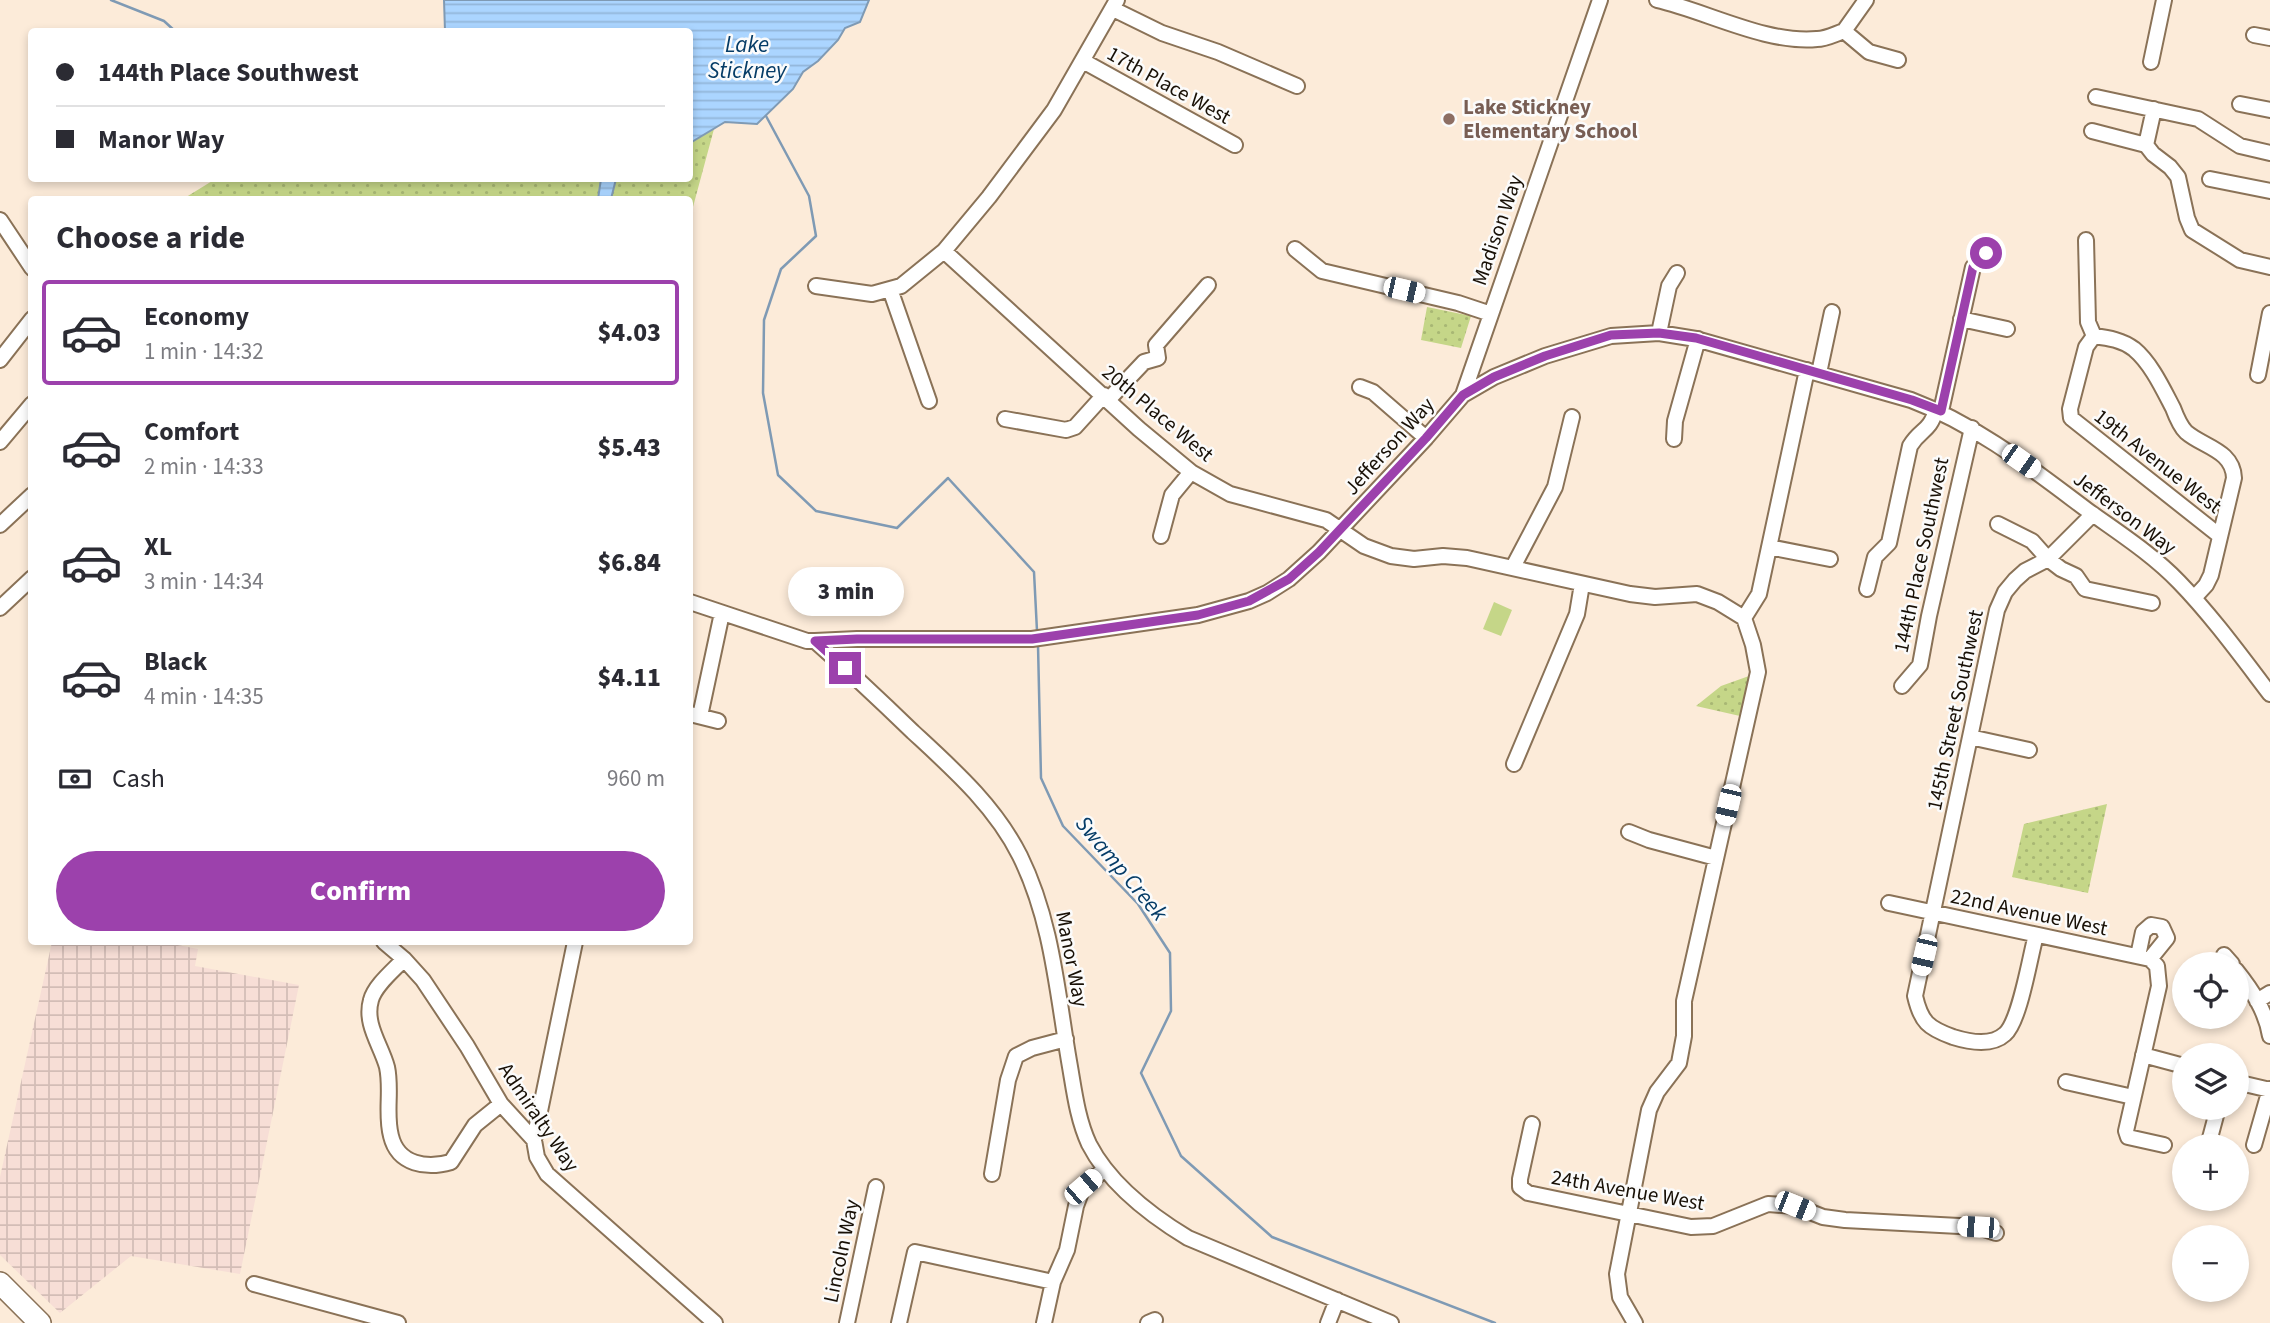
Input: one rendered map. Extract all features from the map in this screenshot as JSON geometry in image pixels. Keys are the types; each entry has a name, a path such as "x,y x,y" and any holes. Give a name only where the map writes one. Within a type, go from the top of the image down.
{"highway":[{"path":"0,1283 40,1323"}],"street":[{"name":"Madison Way","path":"1463,395 1600,0"},
{"path":"1657,0 1745,28 1788,38 1818,39 1844,31 1866,0"},
{"path":"2151,62 2164,0"},
{"path":"817,286 872,294 901,286 944,251 989,198 1054,110 1115,4 1162,33 1218,52 1297,86"},
{"path":"1844,31 1869,52 1898,60"},
{"path":"2254,35 2270,38"},
{"name":"17th Place West","path":"1083,61 1235,145"},
{"path":"2096,97 2198,119 2240,146 2270,153"},
{"path":"2240,104 2270,110"},
{"path":"2146,145 2154,109"},
{"path":"2092,131 2146,145 2178,177 2186,218 2192,230 2240,260 2270,267"},
{"path":"2210,179 2270,191"},
{"path":"0,220 28,262"},
{"path":"2086,240 2088,322 2094,336 2116,339 2134,349 2149,366 2186,432 2231,462 2234,478 2211,575 2194,598"},
{"path":"1295,249 1322,271 1458,303 1491,314"},
{"name":"20th Place West","path":"944,251 1139,429 1191,472 1230,494 1326,520 1364,546 1391,556 1414,559 1443,556 1467,558 1655,597 1697,594 1718,602 1744,618"},
{"path":"1867,589 1875,557 1889,543 1910,446 1917,436 1930,427 1939,410 1973,267 1986,253"},
{"path":"1659,333 1669,286 1677,273"},
{"path":"1005,419 1066,430 1075,427 1144,362 1158,358 1156,345 1208,285"},
{"path":"890,289 929,401"},
{"path":"1635,1323 1620,1297 1617,1274 1649,1110 1657,1092 1679,1063 1684,1036 1684,1001 1758,672 1744,618 1759,594 1813,372 1832,312"},
{"path":"2258,375 2270,313"},
{"path":"1961,319 2007,329"},
{"path":"0,360 28,325"},
{"name":"Jefferson Way","path":"815,641 1032,639 1198,615 1249,601 1289,579 1340,530 1463,395 1494,377 1581,343 1611,335 1659,333 1698,339 1939,410 1972,428 2159,563 2194,598 2270,694"},
{"name":"19th Avenue West","path":"2094,336 2086,347 2070,409 2071,418 2220,536"},
{"path":"1674,439 1675,421 1698,339"},
{"path":"1360,387 1373,393 1426,438"},
{"path":"0,442 28,409"},
{"path":"1513,567 1555,487 1572,417"},
{"name":"144th Place Southwest","path":"1902,686 1920,666 1972,428"},
{"path":"1161,536 1172,495 1191,472"},
{"path":"0,525 28,499"},
{"name":"145th Street Southwest","path":"2036,935 2015,1018 2006,1033 1989,1042 1957,1038 1933,1029 1919,1016 1915,996 1997,610 2005,592 2015,580 2025,571 2048,559 2093,514"},
{"path":"1998,524 2032,541 2048,559 2076,576 2085,589 2152,603"},
{"path":"1769,547 1830,559"},
{"path":"0,608 28,582"},
{"path":"1514,764 1573,624 1582,584"},
{"name":"Manor Way","path":"693,603 807,641 815,641 975,790 1018,853 1035,890 1051,945 1079,1114 1089,1144 1105,1169 1137,1202 1188,1238 1391,1323"},
{"path":"718,721 695,715 722,613"},
{"path":"1970,737 2029,750"},
{"path":"1629,832 1716,858"},
{"name":"22nd Avenue West","path":"1889,903 2148,961 2159,986 2143,1055"},
{"name":"Admiralty Way","path":"388,945 423,979 501,1104 534,1140 537,1157 547,1174 715,1323"},
{"path":"534,1140 574,945"},
{"path":"404,959 371,998 369,1016 387,1067 391,1136 397,1150 405,1159 420,1165 451,1163 475,1125 501,1104"},
{"path":"2249,983 2264,997 2270,1036"},
{"path":"992,1174 1008,1080 1016,1056 1031,1048 1066,1040"},
{"path":"2164,1145 2129,1137 2126,1130 2143,1055 2172,1063"},
{"path":"2066,1082 2133,1097"},
{"path":"2249,1085 2270,1090 2254,1145"},
{"name":"24th Avenue West","path":"1532,1124 1520,1179 1521,1187 1525,1191 1691,1227 1713,1226 1768,1204 1795,1206 1823,1217 1845,1220 1978,1227 1996,1233"},
{"path":"1044,1323 1053,1282 1067,1250 1076,1206 1083,1187 1105,1169"},
{"name":"Lincoln Way","path":"847,1323 876,1187"},
{"path":"899,1323 915,1252 1053,1282"},
{"path":"254,1284 398,1323"},
{"path":"1328,1323 1337,1300"}],"shaded area":[{"path":"51,945 177,945 198,949 195,966 299,985 240,1274 131,1256 60,1313 0,1255 0,1177"}],"green space":[{"path":"714,129 693,207 693,196 612,196 615,182 693,182 693,141"},
{"path":"211,182 601,182 598,196 188,196"},
{"path":"1427,307 1471,316 1461,348 1421,340"},
{"path":"1494,602 1512,610 1501,636 1483,629"},
{"path":"1749,676 1740,716 1696,706 1721,686"},
{"path":"2107,804 2088,893 2012,877 2024,824"}],"water":[{"name":"Lake Stickney","path":"444,0 869,0 860,22 845,28 838,40 803,72 793,89 757,124 725,122 693,141 693,28 445,28"},
{"path":"601,182 615,182 612,196 598,196"}],"waterway":[{"path":"111,0 164,21 172,28"},
{"name":"Swamp Creek","path":"766,116 809,196 816,236 781,269 764,320 763,393 778,475 816,511 897,528 948,478 1034,572 1037,631"},
{"name":"Swamp Creek","path":"1038,645 1041,778 1063,826 1138,904 1170,953 1171,1011 1141,1073 1181,1156 1272,1237 1495,1323"}],"place":[{"name":"Lake Stickney Elementary School","path":"1449,119"}],"route":[{"path":"845,668 815,641 1032,639 1198,615 1249,601 1289,579 1319,552 1463,395 1494,377 1545,356 1611,335 1659,333 1696,338 1912,400 1941,411 1973,267 1986,253"}]}
